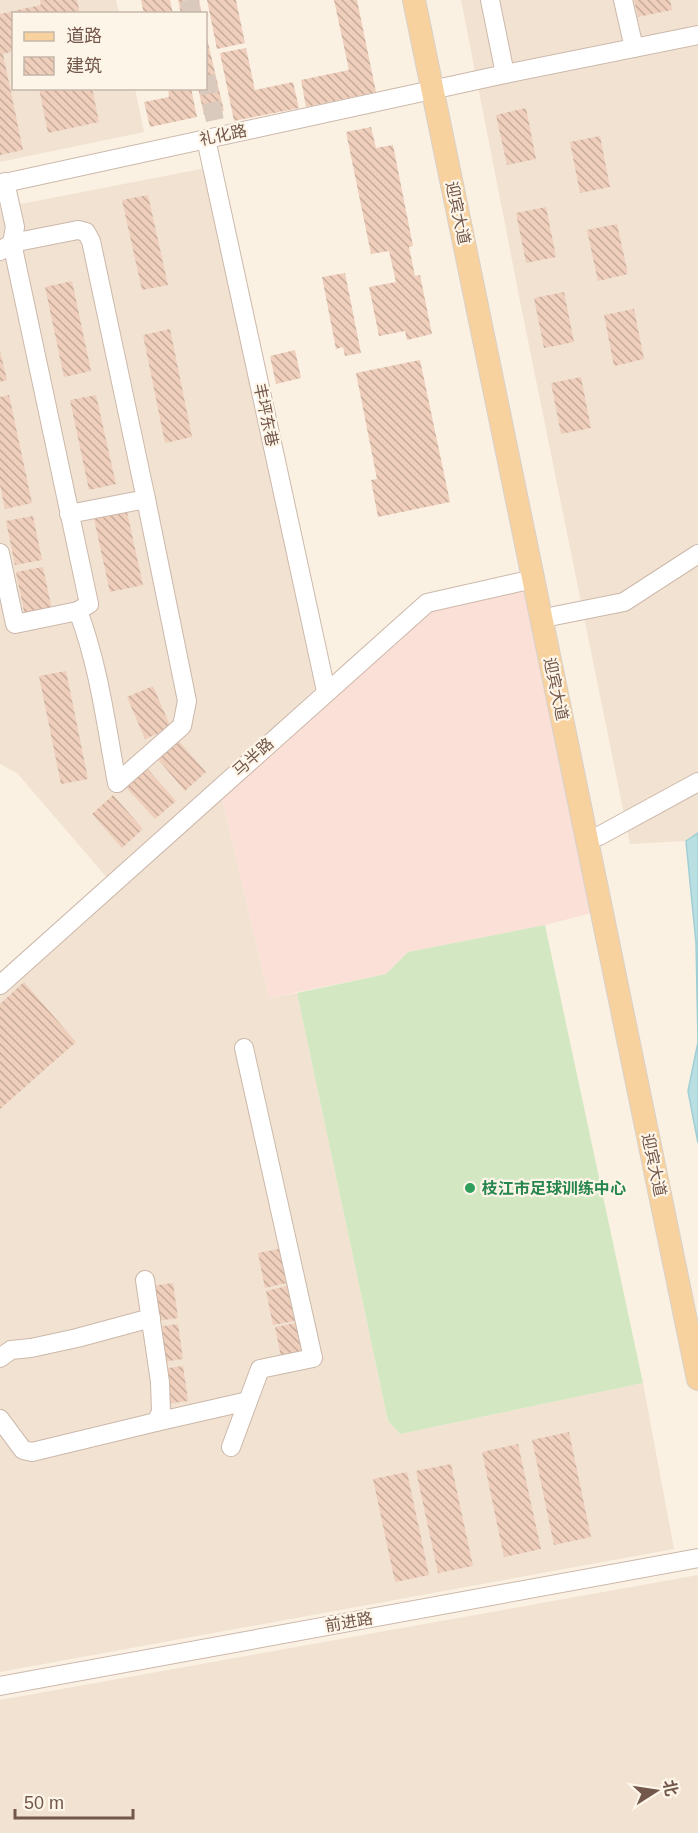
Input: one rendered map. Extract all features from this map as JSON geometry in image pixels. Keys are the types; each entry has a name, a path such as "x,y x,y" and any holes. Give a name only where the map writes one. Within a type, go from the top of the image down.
{"main road":[{"name":"迎宾大道","path":"414,0 439,88 554,616 698,1314"},
{"name":"迎宾大道","path":"428,0 439,88 533,579 698,1379"}],"street":[{"path":"490,0 505,74"},
{"path":"623,0 634,48"},
{"name":"礼化路","path":"3,183 439,88 698,35"},
{"name":"丰坪东巷","path":"206,139 326,691"},
{"path":"0,553 15,624 78,611 89,604 6,247 15,227 3,183"},
{"path":"6,247 78,230 86,232 91,241 146,499 187,701 182,726 117,783 97,675 78,611"},
{"path":"69,514 146,499"},
{"path":"554,616 624,602 698,554"},
{"name":"马半路","path":"0,985 426,603 533,579"},
{"path":"599,836 698,782"},
{"path":"231,1447 260,1369 313,1358 244,1048"},
{"path":"145,1280 160,1382 161,1412 156,1422"},
{"path":"0,1358 11,1350 77,1338 151,1318"},
{"path":"0,1419 23,1450 32,1452 248,1401"},
{"name":"前进路","path":"0,1686 698,1558"}],"shaded area":[{"path":"0,0 116,0 119,12 12,12 12,90 135,90 144,132 0,162"},
{"path":"461,0 698,0 698,833 686,841 630,844"},
{"path":"206,168 316,688 108,879 17,773 0,764 0,208"},
{"path":"525,590 592,913 545,925 408,952 386,974 269,998 221,794 432,610"},
{"path":"221,794 269,998 297,993 388,1421 400,1434 643,1383 674,1549 0,1672 0,994"},
{"path":"698,1575 698,1833 0,1833 0,1700"}],"green space":[{"name":"枝江市足球训练中心","path":"545,925 643,1383 400,1434 388,1421 297,993 386,974 408,952"}],"water":[{"path":"698,833 698,1042 696,943 686,841"},
{"path":"698,1042 698,1143 688,1091"}],"building":[{"path":"40,0 77,0 80,12 12,12 12,52 3,54 23,150 0,155 0,14 41,5"},
{"path":"141,0 170,0 173,12 144,12"},
{"path":"178,0 199,0 202,12 181,12"},
{"path":"207,0 236,0 245,43 217,49"},
{"path":"334,0 357,0 376,92 306,107 301,80 349,70"},
{"path":"634,0 670,0 672,10 638,17"},
{"path":"207,38 224,111 204,115 198,90 207,90"},
{"path":"246,48 255,90 293,82 299,108 234,121 220,53"},
{"path":"39,90 92,90 99,122 48,133"},
{"path":"168,90 191,90 197,117 150,127 144,102 169,97"},
{"path":"526,108 536,159 507,165 496,115"},
{"path":"371,127 376,148 393,145 413,246 409,247 415,276 420,275 432,334 407,340 405,331 379,336 369,287 396,282 389,251 371,254 346,132"},
{"path":"600,136 610,187 580,193 570,142"},
{"path":"148,195 168,285 142,290 122,200"},
{"path":"546,207 556,257 526,263 516,213"},
{"path":"617,224 628,274 598,281 587,230"},
{"path":"345,273 361,353 345,356 343,347 336,349 322,277"},
{"path":"72,281 91,371 64,377 45,287"},
{"path":"564,292 574,342 544,348 534,298"},
{"path":"634,309 644,359 614,366 604,315"},
{"path":"170,329 192,437 165,443 143,335"},
{"path":"295,350 301,378 276,384 270,356"},
{"path":"0,351 7,380 0,382"},
{"path":"420,360 450,502 378,517 371,480 377,479 356,373"},
{"path":"581,377 591,428 561,434 551,383"},
{"path":"9,395 32,503 5,509 0,485 0,397"},
{"path":"96,395 116,484 89,490 70,400"},
{"path":"127,512 143,585 110,592 94,519"},
{"path":"33,516 42,560 15,565 6,521"},
{"path":"43,567 52,610 25,616 16,572"},
{"path":"66,671 88,779 61,784 39,676"},
{"path":"153,686 171,728 145,739 127,697"},
{"path":"177,739 206,772 185,791 156,757"},
{"path":"146,767 176,801 155,819 125,786"},
{"path":"113,795 143,829 122,848 92,814"},
{"path":"24,982 76,1042 0,1109 0,1004"},
{"path":"279,1249 287,1283 265,1288 258,1253"},
{"path":"173,1283 178,1318 156,1321 151,1286"},
{"path":"287,1286 295,1321 273,1325 266,1291"},
{"path":"296,1323 303,1357 282,1362 275,1327"},
{"path":"178,1324 183,1359 162,1362 157,1327"},
{"path":"183,1366 188,1401 166,1404 161,1369"},
{"path":"569,1432 591,1537 554,1545 532,1440"},
{"path":"518,1444 541,1549 504,1557 482,1452"},
{"path":"451,1464 473,1566 438,1573 416,1471"},
{"path":"407,1472 429,1575 395,1582 373,1479"}],"tunnel":[{"path":"189,0 192,12"},
{"path":"207,81 218,136"}],"place":[{"name":"枝江市足球训练中心","path":"470,1188"}]}
